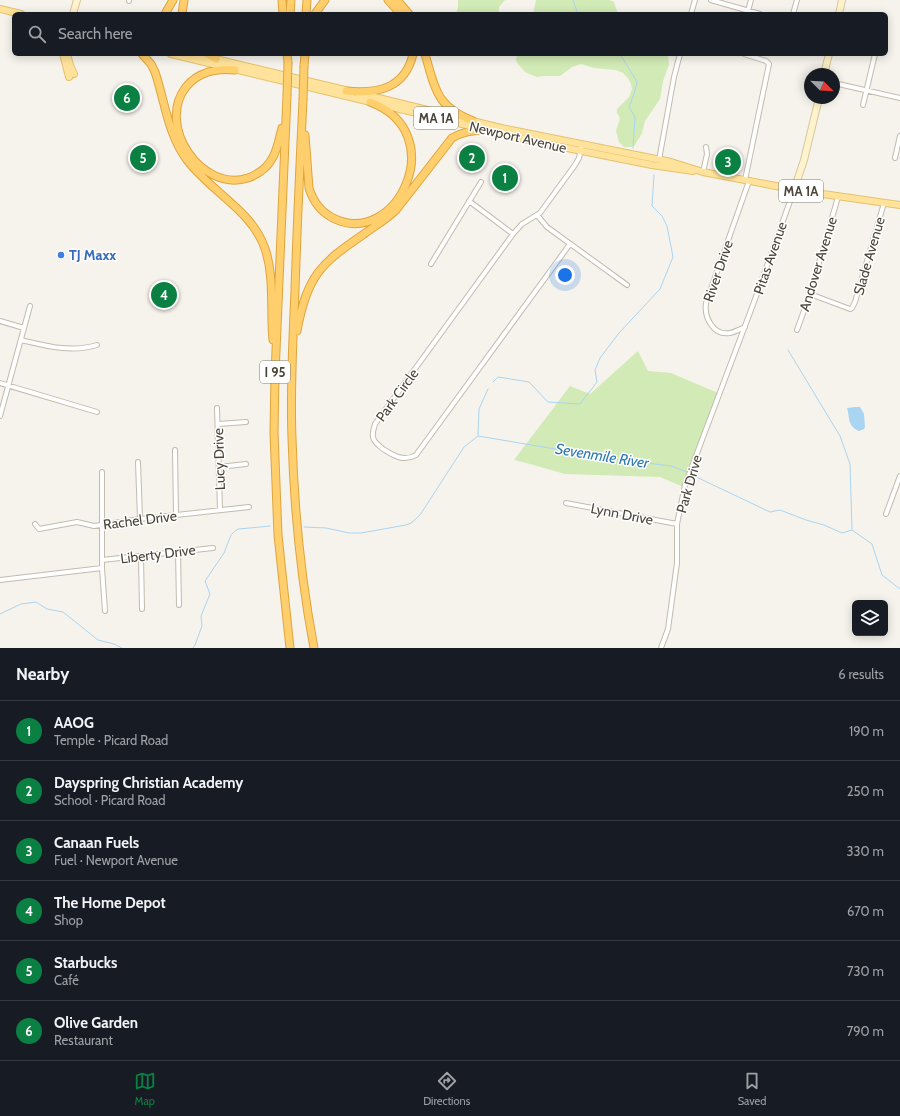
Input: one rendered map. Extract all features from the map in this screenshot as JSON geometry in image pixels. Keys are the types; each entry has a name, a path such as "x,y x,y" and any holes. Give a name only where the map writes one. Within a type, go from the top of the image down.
{"highway":[{"path":"166,12 173,0"},
{"path":"182,12 184,0"},
{"path":"282,0 283,12"},
{"path":"290,12 291,0"},
{"path":"306,12 307,0"},
{"path":"316,12 325,0"},
{"path":"388,0 399,12"},
{"path":"397,0 407,12"},
{"path":"144,56 151,64 155,72 171,129 180,150 198,173 246,218 262,242 269,264 272,329 276,365"},
{"path":"211,56 216,59"},
{"name":"I 95","path":"288,56 274,433 276,506 290,648"},
{"name":"I 95","path":"305,56 292,354 291,423 294,497 301,570 314,648"},
{"path":"346,91 369,92 389,87 404,74 412,56"},
{"path":"426,56 440,98 451,110 473,121"},
{"path":"235,70 214,70 198,76 185,88 177,104 176,121 180,136 190,154 204,170 217,177 230,180 246,178 260,172 271,161 276,151 286,112"},
{"path":"302,113 309,185 315,201 325,213 334,218 348,223 361,223 380,215 396,202 407,184 411,164 410,143 403,126 391,113 370,102"},
{"path":"292,354 305,296 312,281 324,264 386,219 396,210 452,138 469,131 487,130"}],"main road":[{"path":"0,9 12,12"},
{"path":"64,56 71,76 68,56"},
{"name":"Newport Avenue","path":"179,56 580,151 667,168 703,172 747,180 794,190 900,205"},
{"name":"Newport Avenue","path":"203,56 473,121 659,160 703,172"}],"street":[{"path":"74,12 77,0"},
{"path":"692,12 695,0"},
{"path":"711,0 752,12"},
{"path":"748,11 751,0"},
{"path":"794,12 797,0"},
{"path":"839,12 842,0"},
{"path":"659,160 680,56"},
{"path":"747,180 769,63 750,56"},
{"path":"826,68 828,56"},
{"path":"863,105 874,56"},
{"path":"840,84 900,98"},
{"path":"794,190 804,160 818,104"},
{"path":"895,158 900,136"},
{"name":"Park Circle","path":"570,244 416,455 405,459 398,458 376,443 373,430 375,424 513,234 522,224 536,216 543,209 577,162 582,144"},
{"path":"703,172 707,154 706,147"},
{"name":"River Drive","path":"745,326 731,333 722,333 708,322 705,309 747,180"},
{"path":"431,264 481,182"},
{"name":"Pitas Avenue","path":"745,326 794,190"},
{"name":"Andover Avenue","path":"797,330 810,294 838,197"},
{"path":"469,201 513,234"},
{"name":"Slade Avenue","path":"810,294 851,309 855,302 884,203"},
{"path":"536,216 547,227 627,285"},
{"path":"0,416 30,306"},
{"path":"0,321 24,328"},
{"name":"Park Drive","path":"661,648 668,629 677,563 677,524 686,485 745,326"},
{"path":"21,340 60,349 77,350 97,345"},
{"path":"0,383 97,412"},
{"name":"Lucy Drive","path":"217,408 220,510"},
{"path":"218,424 246,422"},
{"path":"175,450 176,515"},
{"path":"138,462 140,519"},
{"path":"219,467 246,464"},
{"path":"102,472 102,568 105,611"},
{"path":"886,514 900,476"},
{"name":"Lynn Drive","path":"566,503 677,524"},
{"name":"Rachel Drive","path":"35,524 39,529 78,522 94,526 140,519 249,507"},
{"name":"Liberty Drive","path":"102,560 212,548"},
{"path":"178,552 179,605"},
{"path":"141,556 142,609"},
{"name":"Liberty Drive","path":"0,580 102,568"}],"green space":[{"path":"458,0 505,0 499,7 499,12 457,12"},
{"path":"536,0 609,0 614,2 617,12 533,12"},
{"path":"517,56 668,56 669,65 663,81 660,99 645,121 642,133 635,145 631,147 624,147 619,142 616,131 620,118 617,113 617,109 629,97 632,89 628,78 623,73 616,70 594,68 581,64 572,67 560,76 537,77 525,72 517,63"},
{"path":"638,351 648,371 671,373 718,393 688,469 686,488 660,477 565,474 514,460 570,386 590,394"}],"water":[{"path":"860,407 864,414 865,427 859,431 852,427 847,408"}],"waterway":[{"path":"573,0 577,12"},
{"path":"621,56 637,82 629,107 635,117 633,148"},
{"path":"493,382 498,377 529,382 548,402 580,404 597,382 595,370 600,358 619,333 660,289 673,257 667,226 662,216 652,206 654,175"},
{"path":"788,350 840,436 850,464 852,529"},
{"path":"478,435 479,409 488,389"},
{"name":"Sevenmile River","path":"304,527 326,528 349,533 361,533 411,523 420,515 464,447 478,436 615,459 671,466 687,472"},
{"name":"Sevenmile River","path":"690,474 770,512 780,510 824,525 842,533 852,530 872,544 882,575 900,589"},
{"name":"Sevenmile River","path":"193,648 202,626 201,616 210,594 205,581 224,553 231,535 238,529 270,526"},
{"name":"Sevenmile River","path":"0,614 21,604 36,602 47,609 63,612 98,640 114,644 122,648"}],"place":[{"name":"Olive Garden","path":"127,98"},
{"name":"Starbucks","path":"143,158"},
{"name":"Dayspring Christian Academy","path":"472,158"},
{"name":"Canaan Fuels","path":"728,162"},
{"name":"AAOG","path":"505,178"},
{"name":"TJ Maxx","path":"61,255"},
{"name":"The Home Depot","path":"164,295"}]}
